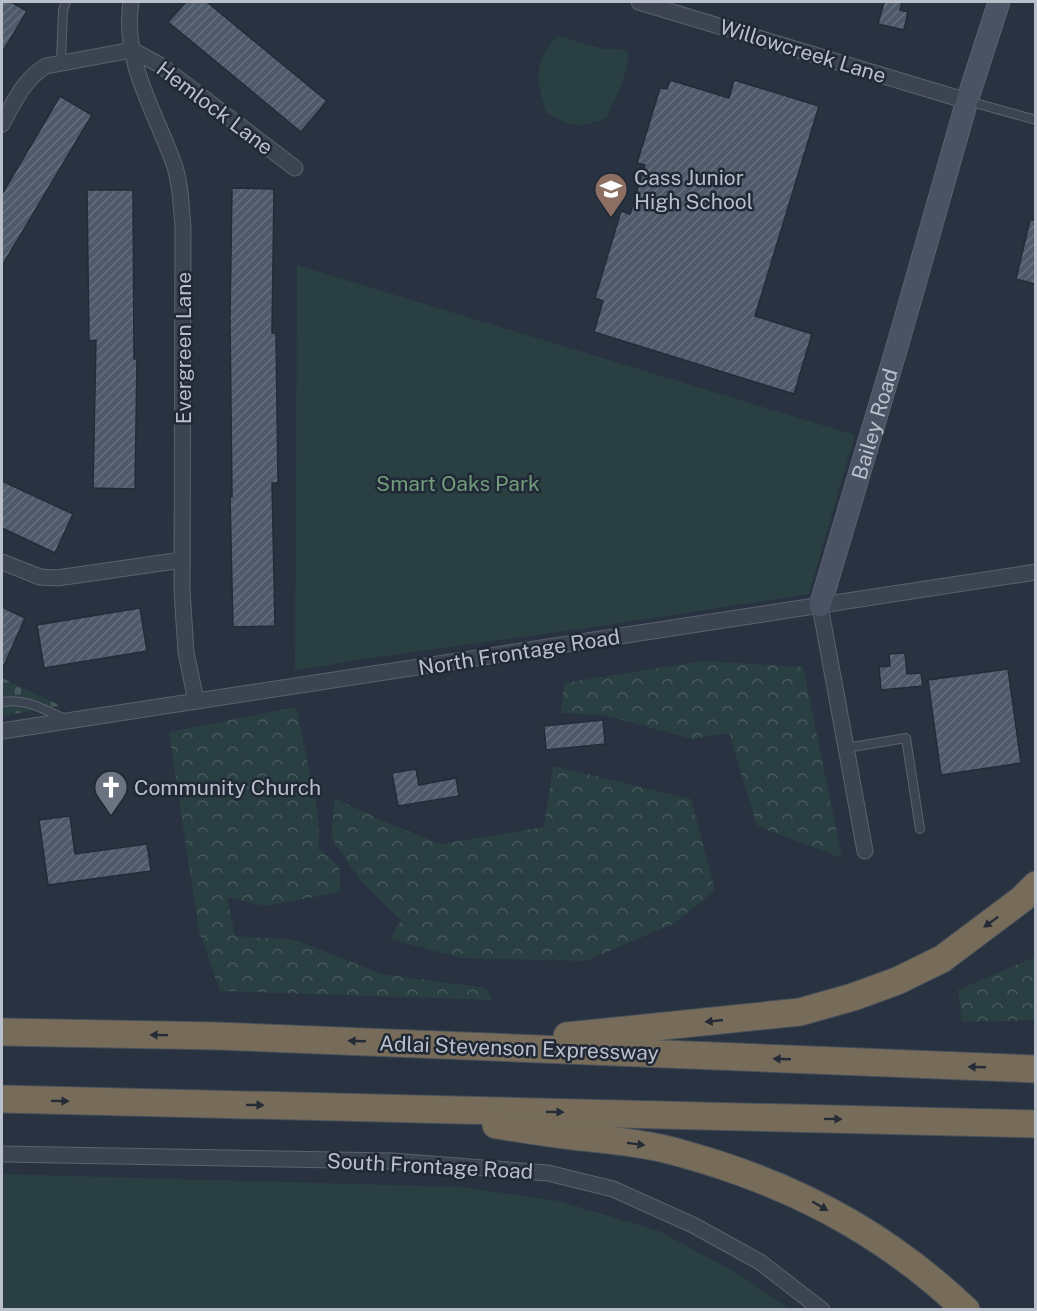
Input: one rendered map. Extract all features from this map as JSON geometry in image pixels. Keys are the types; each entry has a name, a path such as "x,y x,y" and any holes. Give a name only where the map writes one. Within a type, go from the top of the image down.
{"highway":[{"path":"482,1046 800,1012 832,1003 897,981 942,959 1022,899 1035,885"},
{"name":"Adlai Stevenson Expressway","path":"2,1032 217,1036 1035,1069"},
{"path":"2,1099 1035,1124"},
{"path":"391,1108 650,1146 692,1156 764,1179 815,1203 877,1238 940,1286 966,1310"}],"street":[{"name":"Evergreen Lane","path":"131,2 132,50 143,90 174,166 181,202 183,228 183,619 186,652 196,701"},
{"name":"Willowcreek Lane","path":"639,2 967,101"},
{"name":"Bailey Road","path":"865,851 820,606 967,101 999,2"},
{"path":"2,124 31,77 46,66 132,50"},
{"name":"Hemlock Lane","path":"132,50 160,65 295,168"},
{"path":"2,562 40,577 57,578 182,560"},
{"name":"North Frontage Road","path":"2,731 1035,572"},
{"name":"South Frontage Road","path":"2,1154 392,1161 548,1173 613,1189 693,1225 760,1262 822,1310"}],"lane":[{"path":"60,62 63,10 66,2"},
{"path":"967,101 1035,120"},
{"path":"2,702 16,699 68,720"},
{"path":"846,748 906,738 920,829"}],"green space":[{"path":"557,36 604,49 619,49 628,52 624,77 607,118 589,124 575,125 546,112 540,91 540,63 549,45"},
{"name":"Smart Oaks Park","path":"297,265 855,435 809,594 295,671"},
{"path":"703,661 803,667 842,858 757,826 729,733 692,739 604,715 561,713 564,683"},
{"path":"2,678 61,706 2,716"},
{"path":"296,707 318,813 319,848 339,867 341,892 265,906 227,897 235,936 295,940 382,974 486,988 493,1000 220,991 199,931 169,732"},
{"path":"553,766 691,799 715,890 675,923 586,961 461,958 390,939 401,920 360,880 331,837 335,798 385,822 441,844 544,827"},
{"path":"1035,957 1035,1020 962,1022 958,990"},
{"path":"2,1174 462,1187 559,1201 659,1231 737,1273 790,1309 2,1309"}],"building":[{"path":"2,2 11,2 27,11 2,53"},
{"path":"186,2 207,2 327,101 301,132 168,22"},
{"path":"884,2 902,2 900,10 908,12 904,30 878,24"},
{"path":"670,80 729,98 734,80 819,106 755,316 812,334 794,394 594,332 603,301 595,298 621,211 630,214 645,165 637,163 660,88 667,89"},
{"path":"60,96 92,115 2,266 2,194"},
{"path":"232,188 274,189 272,333 276,333 278,483 272,483 275,626 233,627 230,497 232,497 230,318"},
{"path":"87,190 133,190 134,359 137,359 135,489 93,488 96,340 89,341"},
{"path":"1030,220 1035,220 1035,284 1016,279"},
{"path":"2,481 73,514 55,553 2,528"},
{"path":"2,607 25,618 2,670"},
{"path":"140,608 147,651 44,668 37,625"},
{"path":"905,653 907,674 921,673 923,686 881,690 879,667 890,666 889,654"},
{"path":"1008,669 1021,763 941,775 928,680"},
{"path":"603,720 605,744 546,750 544,726"},
{"path":"416,769 419,785 456,778 459,796 398,806 392,773"},
{"path":"70,816 75,854 147,844 151,871 48,885 39,820"}],"place":[{"name":"Cass Junior High School","path":"611,218"},
{"name":"Community Church","path":"111,816"}]}
